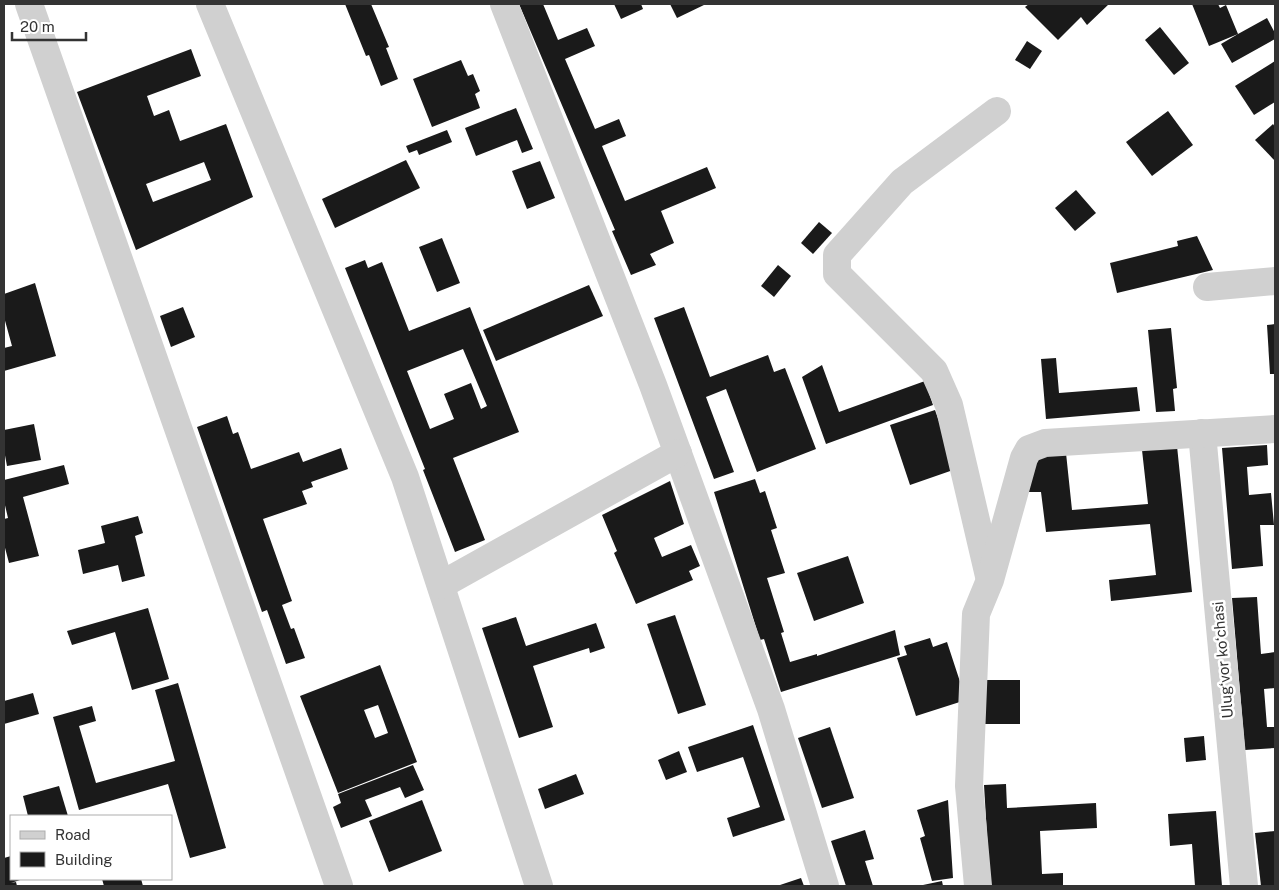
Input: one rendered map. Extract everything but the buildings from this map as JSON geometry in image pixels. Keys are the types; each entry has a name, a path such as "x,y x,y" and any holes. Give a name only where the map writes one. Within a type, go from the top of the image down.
{"street":[{"path":"28,4 339,886"},
{"path":"210,4 405,477 539,886"},
{"path":"504,4 678,453 771,709 826,886"},
{"path":"990,580 949,405 934,371 837,274 837,255 902,182 997,111"},
{"path":"1208,287 1275,281"},
{"path":"978,886 969,786 976,614 990,580 1024,458 1029,449 1045,442 1275,429"},
{"name":"Ulugʻvor koʻchasi","path":"1202,434 1244,886"},
{"path":"440,586 678,453"}]}
